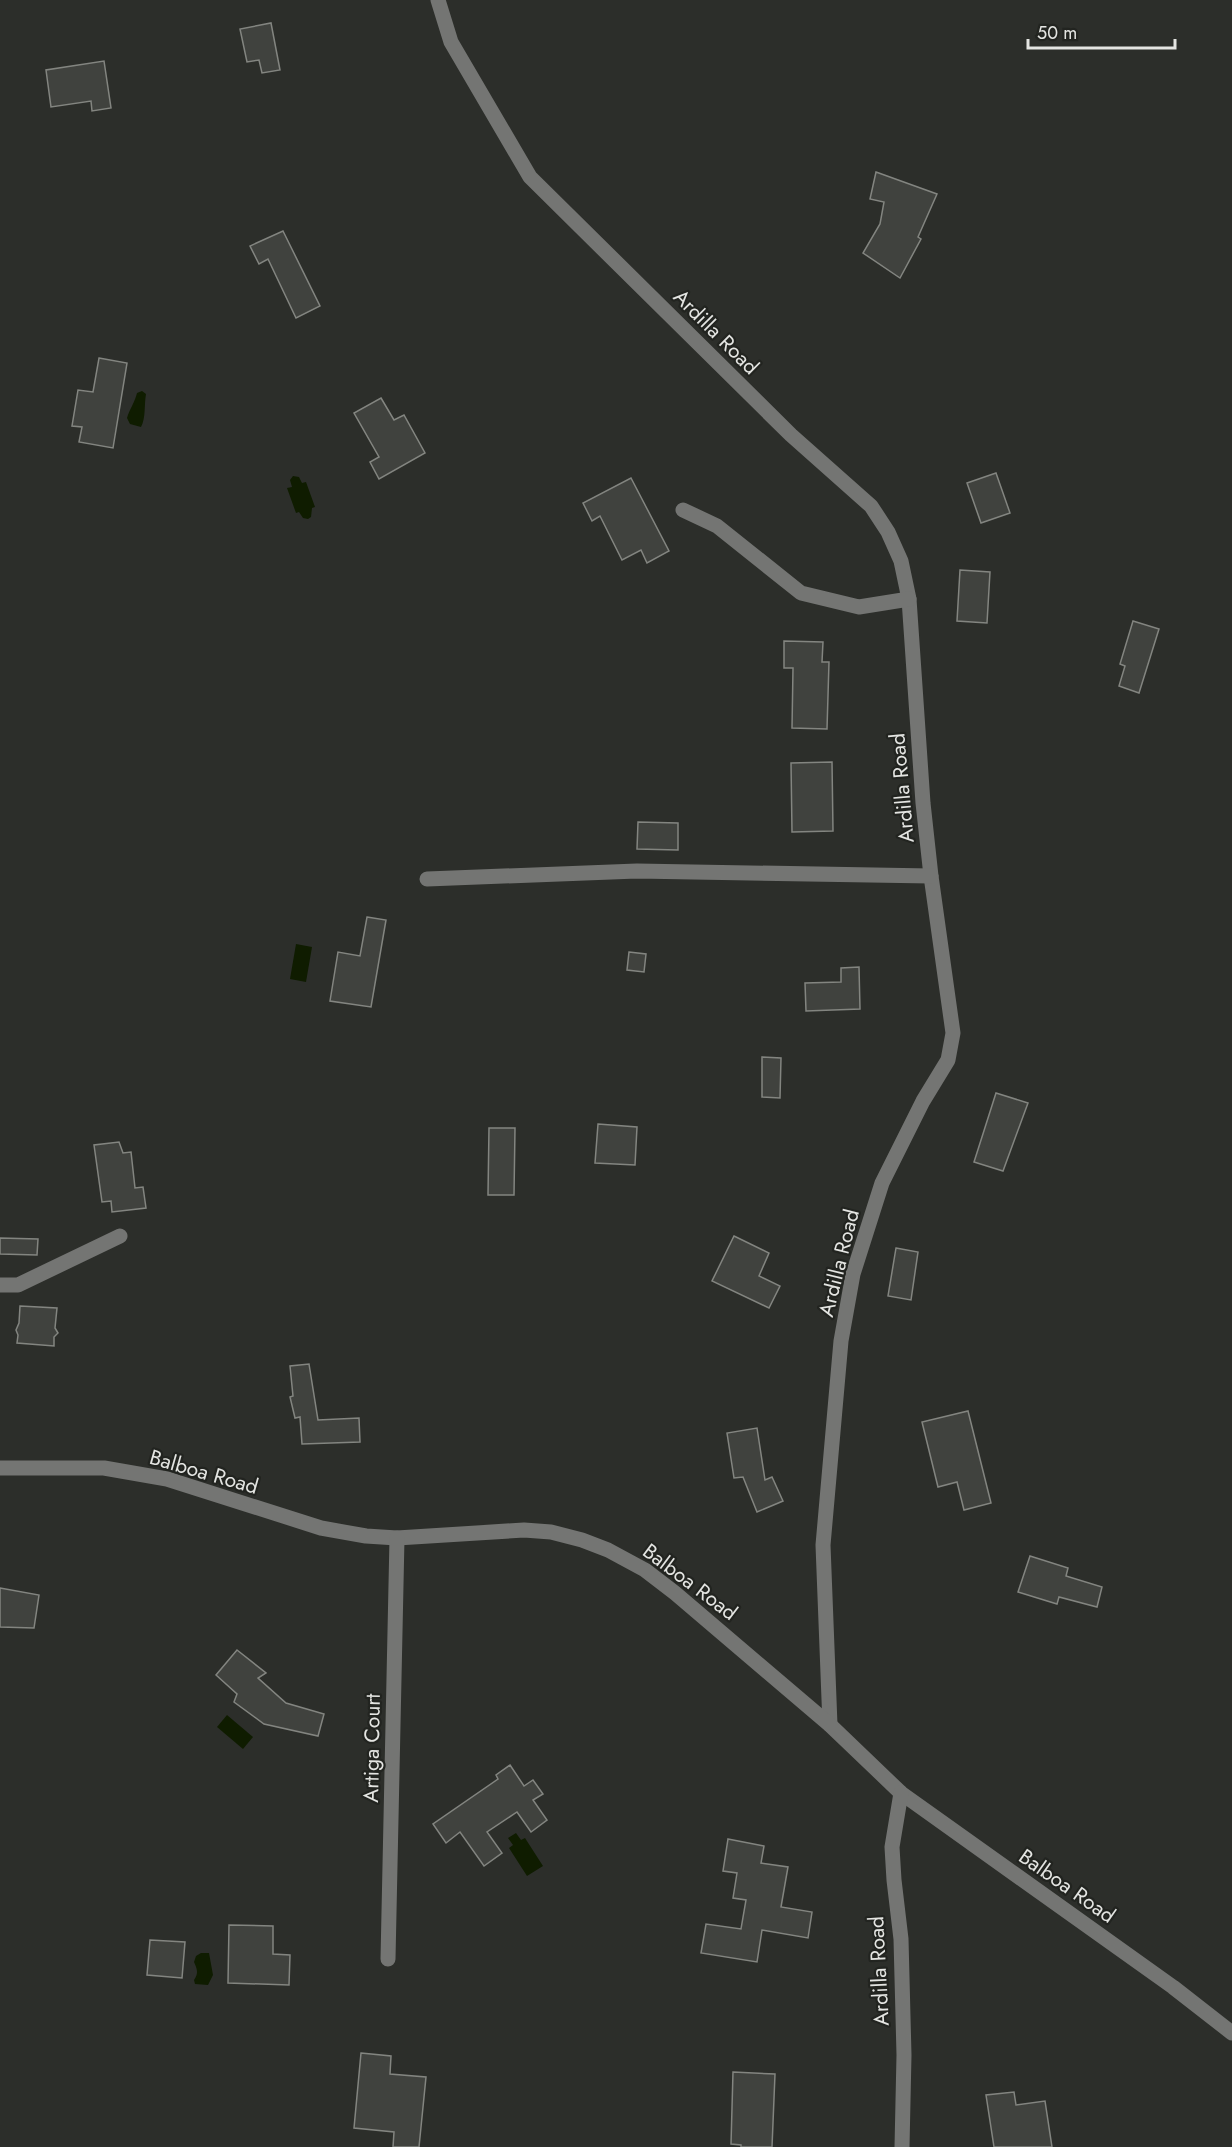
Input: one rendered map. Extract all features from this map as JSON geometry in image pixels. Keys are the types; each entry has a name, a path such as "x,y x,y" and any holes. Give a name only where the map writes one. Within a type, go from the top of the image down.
{"street":[{"name":"Ardilla Road","path":"438,0 451,42 530,177 791,435 871,506 888,532 901,561 909,599 923,803 931,876 953,1033 948,1060 923,1101 882,1183 853,1274 841,1341 823,1545 830,1725"},
{"path":"683,510 717,526 801,593 859,607 909,599"},
{"path":"427,879 637,871 931,876"},
{"path":"0,1285 18,1285 120,1236"},
{"name":"Balboa Road","path":"0,1468 104,1468 167,1479 321,1528 366,1536 397,1538 524,1530 551,1532 608,1550 645,1570 675,1593 830,1725 901,1793 1165,1981 1232,2033"},
{"name":"Artiga Court","path":"388,1959 397,1538"},
{"name":"Ardilla Road","path":"901,1793 892,1847 901,1939 904,2055 902,2147"}],"shaded area":[{"path":"142,391 146,394 141,427 130,424 127,418 137,393"},
{"path":"293,476 299,477 302,483 306,482 315,507 312,508 311,517 308,519 303,518 299,512 296,513 287,488 292,487 290,480"},
{"path":"296,944 312,947 306,982 290,979"},
{"path":"227,1715 253,1737 243,1749 217,1727"},
{"path":"516,1833 521,1840 525,1838 543,1866 527,1876 509,1848 513,1845 508,1838"},
{"path":"209,1953 213,1975 208,1985 195,1984 194,1980 197,1971 194,1962 196,1956"}],"building":[{"path":"271,23 280,70 262,73 259,60 247,62 240,29"},
{"path":"104,61 111,108 92,111 91,101 51,107 46,70"},
{"path":"876,172 937,194 918,237 921,239 900,278 863,253 880,224 884,202 870,199"},
{"path":"283,231 320,306 296,318 268,259 259,264 250,246"},
{"path":"99,358 127,363 113,448 79,442 82,427 72,426 78,390 93,392"},
{"path":"381,398 394,420 404,415 425,453 379,479 370,462 379,457 354,413"},
{"path":"996,473 1010,513 981,523 967,483"},
{"path":"631,478 669,551 647,563 641,550 622,560 600,516 592,521 583,503"},
{"path":"960,570 990,572 987,623 957,621"},
{"path":"1133,621 1159,629 1139,693 1119,686 1125,666 1120,664"},
{"path":"784,641 823,642 822,662 829,662 827,729 792,728 793,668 784,668"},
{"path":"832,762 833,831 792,832 791,763"},
{"path":"638,822 678,823 678,850 637,849"},
{"path":"367,917 386,920 371,1007 330,1001 338,952 360,956"},
{"path":"629,952 646,954 644,972 627,970"},
{"path":"859,967 860,1009 806,1011 805,983 841,982 841,968"},
{"path":"762,1057 781,1058 780,1098 762,1097"},
{"path":"996,1093 1028,1103 1003,1171 974,1162"},
{"path":"598,1124 637,1127 635,1165 595,1163"},
{"path":"489,1128 515,1128 514,1195 488,1195"},
{"path":"119,1142 123,1153 131,1152 135,1188 143,1187 146,1208 112,1212 111,1201 102,1202 94,1145"},
{"path":"734,1236 769,1253 759,1276 780,1286 769,1308 712,1281"},
{"path":"0,1238 38,1239 37,1255 0,1254"},
{"path":"896,1248 918,1252 911,1300 888,1296"},
{"path":"20,1306 57,1308 55,1328 58,1333 54,1337 54,1346 17,1343 16,1330 19,1323"},
{"path":"309,1364 318,1420 359,1418 360,1442 302,1444 300,1417 295,1418 290,1397 293,1396 290,1366"},
{"path":"968,1411 991,1503 964,1510 957,1482 938,1487 922,1422"},
{"path":"757,1428 765,1480 772,1477 783,1501 757,1512 743,1477 734,1478 727,1433"},
{"path":"1030,1556 1068,1568 1066,1576 1102,1587 1097,1607 1059,1597 1057,1604 1018,1592"},
{"path":"0,1588 39,1595 34,1628 0,1627"},
{"path":"237,1650 266,1673 258,1678 286,1703 324,1714 318,1736 264,1724 234,1702 237,1694 216,1675"},
{"path":"510,1765 524,1786 533,1780 543,1794 533,1800 547,1820 531,1832 517,1812 487,1832 502,1853 484,1866 460,1832 446,1843 433,1824 498,1779 496,1775"},
{"path":"728,1839 764,1846 761,1863 788,1867 781,1907 812,1912 808,1938 762,1930 757,1962 701,1953 706,1924 741,1929 746,1900 733,1898 737,1873 723,1871"},
{"path":"229,1925 273,1926 273,1954 290,1955 289,1985 228,1983"},
{"path":"150,1940 185,1942 182,1978 147,1975"},
{"path":"361,2053 391,2056 390,2074 426,2077 419,2147 393,2147 394,2132 354,2128"},
{"path":"733,2072 775,2074 772,2147 741,2147 741,2145 731,2144"},
{"path":"1014,2092 1016,2105 1045,2101 1052,2147 994,2147 986,2095"}]}
